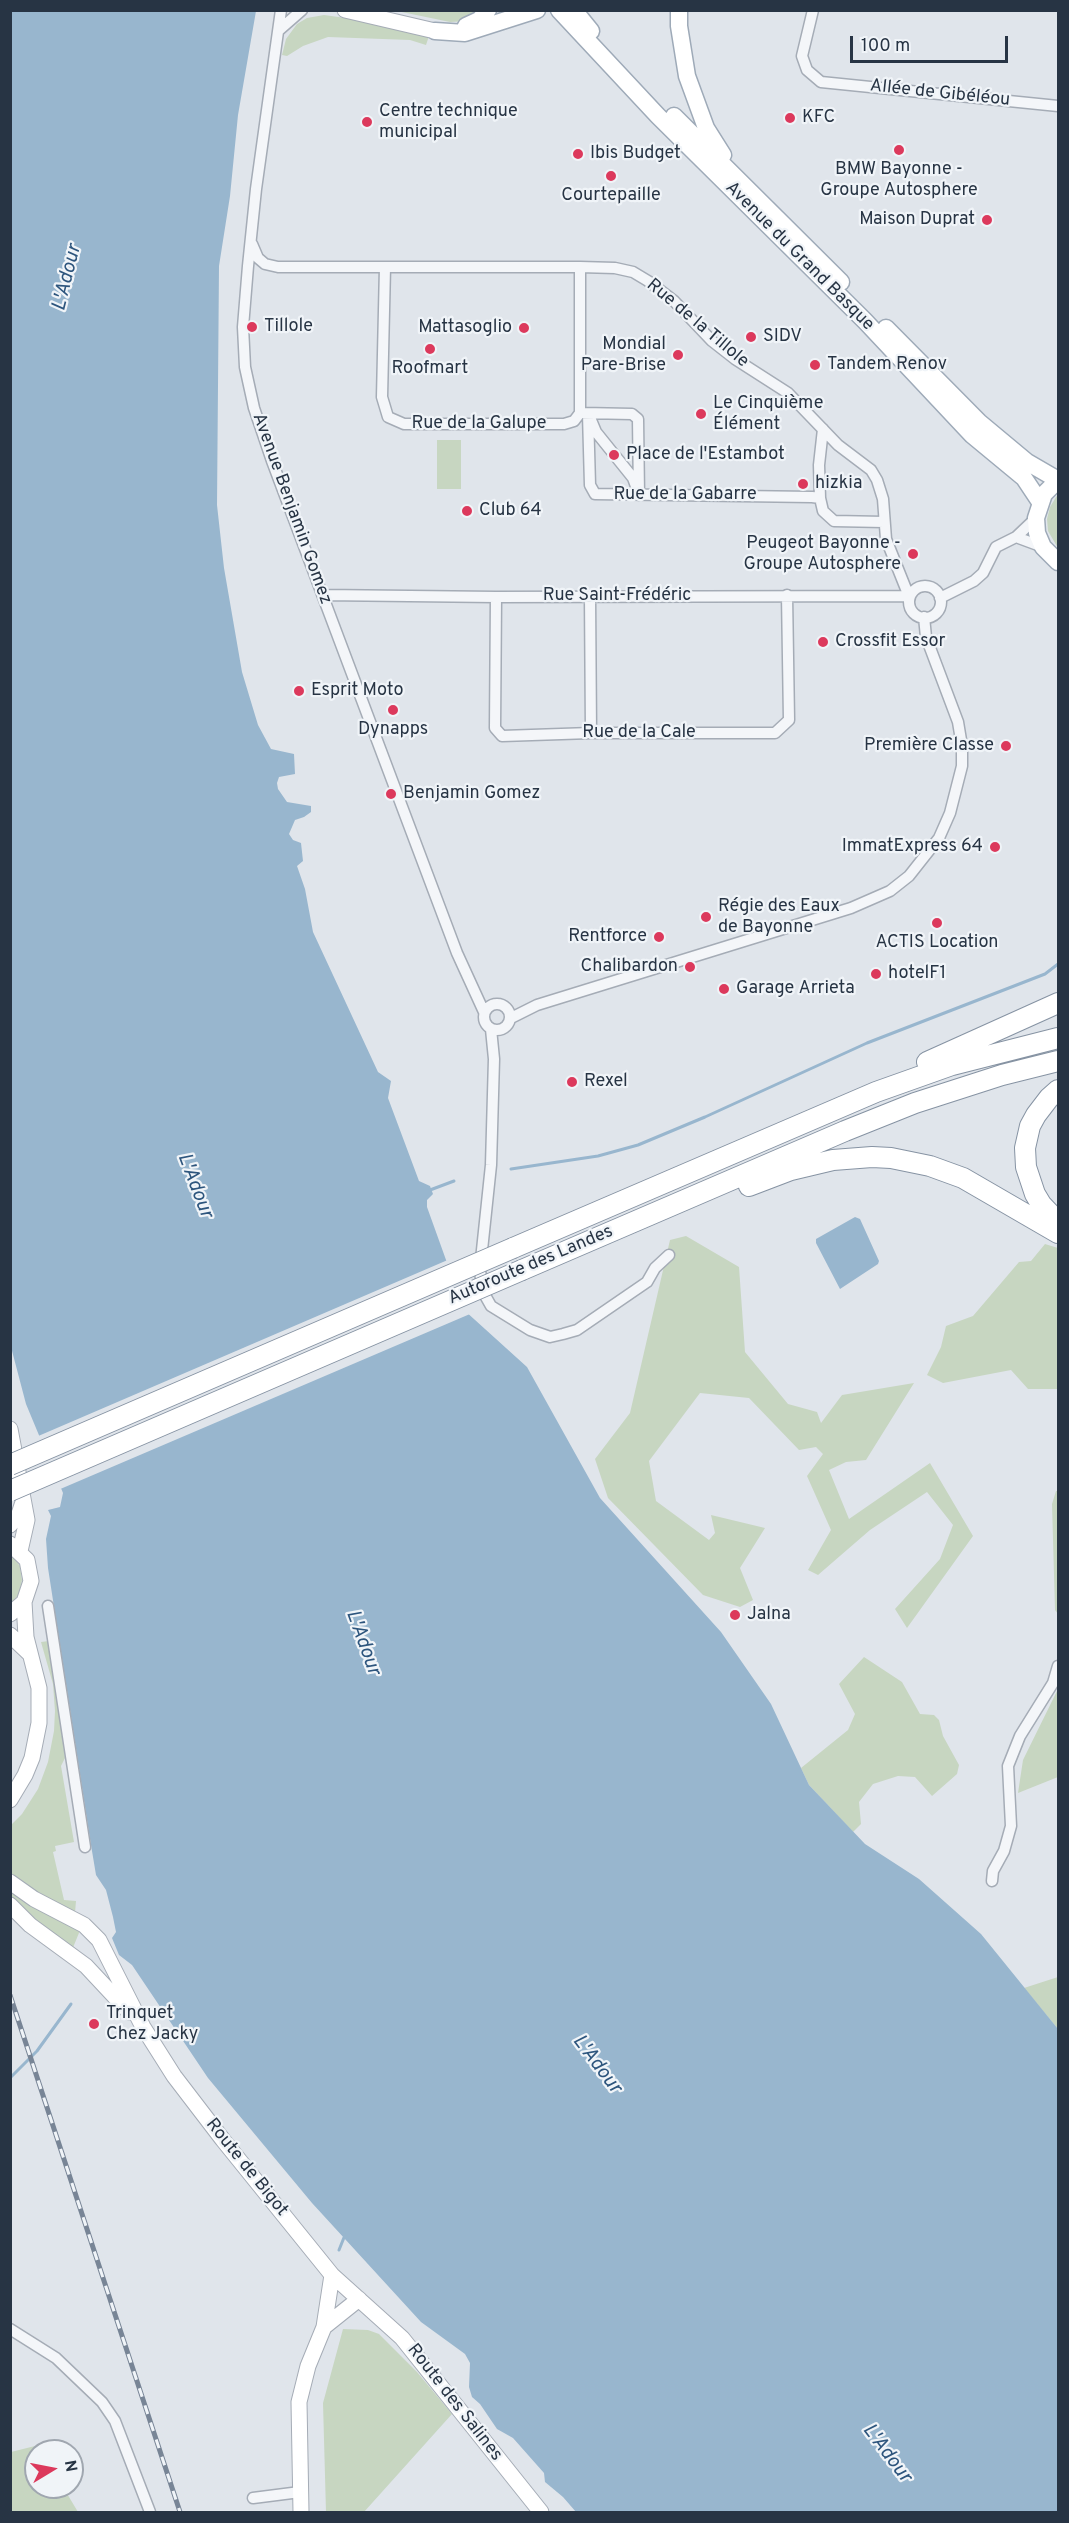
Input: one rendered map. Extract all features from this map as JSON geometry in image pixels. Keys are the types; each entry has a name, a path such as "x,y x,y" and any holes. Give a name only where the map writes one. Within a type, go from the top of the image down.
{"highway":[{"path":"665,1182 865,1088 1032,1017 1059,1003"},
{"name":"Autoroute des Landes","path":"10,1465 821,1115 915,1078 995,1053 1059,1038"},
{"name":"Autoroute des Landes","path":"17,1496 564,1251 915,1103 992,1078 1059,1061"},
{"path":"1059,1090 1049,1098 1036,1115 1030,1126 1025,1148 1026,1167 1035,1194 1047,1211 1059,1222"},
{"path":"564,1251 601,1248 791,1170 853,1158 891,1158 948,1172 1059,1233"}],"main road":[{"path":"345,10 435,31 465,33 537,10"},
{"path":"435,31 470,25 488,10"},
{"path":"543,10 565,12"},
{"path":"680,10 682,52 694,101 706,128 736,176"},
{"name":"Avenue du Grand Basque","path":"565,12 599,40 979,422 1027,462 1058,480"},
{"name":"Avenue du Grand Basque","path":"565,12 658,116 865,321 972,435 1024,478 1038,510"},
{"path":"1058,480 1044,494 1038,510 1037,533 1043,547 1059,562"},
{"path":"10,1429 19,1514 10,1525"},
{"path":"10,1614 24,1602 30,1592 31,1570 15,1547 27,1520 17,1496"},
{"path":"10,1800 32,1758 39,1723 39,1688 26,1636 24,1602"},
{"path":"10,1635 30,1654"},
{"name":"Route de Bigot","path":"10,1882 34,1899 84,1925 99,1940 144,2027 174,2076 332,2276 359,2299"},
{"name":"Route de Bigot","path":"10,1905 30,1925 86,1966 144,2027"},
{"path":"300,2512 299,2402 308,2366 324,2327 332,2276"},
{"path":"324,2327 359,2299"},
{"name":"Route des Salines","path":"359,2299 402,2338 541,2512"}],"street":[{"name":"Avenue Benjamin Gomez","path":"281,10 251,241 243,327 245,368 254,408 323,595 471,986 484,1012"},
{"path":"278,31 302,10"},
{"name":"Allée de Gibéléou","path":"813,10 802,56 807,70 821,82 1059,106"},
{"name":"Rue de la Tillole","path":"251,241 258,258 265,264 278,267 579,267 615,268 633,272 674,301 712,341 735,359 788,393 838,445 871,470 883,499 886,539 898,572 911,595"},
{"name":"Rue de la Galupe","path":"385,267 382,397 388,417 405,424 564,424 584,414 632,414 638,419 639,495"},
{"path":"579,267 584,414 633,478 639,495"},
{"name":"Rue de la Gabarre","path":"584,414 590,485 595,494 820,498"},
{"path":"823,429 819,465 820,498 823,511 834,521 884,522"},
{"path":"940,598 974,581 983,573 996,547 1016,537 1038,510"},
{"path":"1016,537 1043,547"},
{"path":"898,572 920,587 930,587 938,593 940,598 937,612 924,618 918,616 910,608 911,595 920,587"},
{"name":"Rue Saint-Frédéric","path":"323,595 496,597 911,595"},
{"path":"590,596 591,733"},
{"name":"Rue de la Cale","path":"496,597 495,728 502,736 591,733 775,733 789,720 787,596"},
{"path":"509,1014 851,908 890,891 909,876 939,838 950,813 962,766 962,746 958,722 926,637 924,618"},
{"path":"471,986 509,1014"},
{"path":"496,1004 488,1007 484,1012 484,1019 491,1029 494,1059 491,1165 481,1242 482,1290 491,1306 530,1330 550,1337 577,1330 647,1282 656,1268 669,1255"},
{"path":"494,1059 509,1014"},
{"path":"491,1029 503,1029"},
{"path":"48,1606 85,1847"},
{"path":"992,1881 993,1871 1004,1851 1011,1826 1008,1766 1020,1736 1053,1683 1059,1666"},
{"path":"10,2329 56,2358 102,2402 115,2421 150,2512"},
{"path":"253,2498 300,2492"}],"green space":[{"path":"434,10 437,12 482,11 469,21 450,22 397,11"},
{"path":"324,15 429,36 426,45 410,40 328,37 303,46 287,56 282,55 286,39 297,24 307,18"},
{"path":"437,440 461,440 461,489 437,489"},
{"path":"1058,494 1058,548 1048,531 1047,519 1050,507"},
{"path":"686,1236 739,1267 745,1352 788,1404 817,1412 821,1423 842,1395 914,1383 866,1460 846,1462 829,1470 849,1519 930,1463 973,1536 907,1628 895,1609 940,1559 953,1525 927,1492 870,1530 818,1575 808,1570 831,1530 807,1476 823,1454 816,1447 799,1450 749,1398 700,1393 649,1461 656,1501 709,1540 715,1533 711,1515 765,1528 740,1568 753,1600 740,1607 703,1595 608,1498 595,1459 630,1413 670,1240"},
{"path":"1045,1244 1058,1248 1058,1389 1028,1389 1011,1370 943,1383 927,1375 941,1347 946,1326 973,1316 1019,1262 1031,1261"},
{"path":"1056,1491 1058,1491 1058,1614 1055,1610 1052,1504"},
{"path":"11,1554 20,1566 22,1580 19,1594 11,1604"},
{"path":"49,1641 65,1758 61,1766 74,1842 55,1846 56,1851 53,1852 64,1900 76,1901 75,1913 11,1877 10,1826 22,1814 38,1789 48,1762 54,1731 53,1684 41,1642"},
{"path":"864,1657 902,1682 920,1714 934,1715 939,1720 943,1736 959,1765 957,1774 932,1796 915,1777 898,1776 873,1784 859,1802 861,1824 853,1832 809,1785 801,1768 848,1730 855,1714 839,1684"},
{"path":"1058,1689 1058,1777 1018,1793 1023,1760"},
{"path":"10,1886 81,1928 72,1950 11,1900"},
{"path":"1058,1977 1058,2029 1024,1988"},
{"path":"343,2329 368,2330 379,2334 417,2372 452,2414 364,2512 326,2512 323,2403"},
{"path":"24,2449 24,2499 70,2499 78,2512 11,2512 11,2452"}],"water":[{"name":"L'Adour","path":"10,11 256,11 238,115 230,196 219,266 217,505 224,568 242,672 258,725 271,749 294,754 295,774 279,777 278,789 287,802 311,806 311,812 295,820 289,834 293,840 301,843 303,861 297,866 305,889 313,932 378,1072 391,1081 388,1098 419,1181 430,1186 433,1194 427,1200 427,1207 464,1310 527,1367 600,1498 721,1632 771,1704 809,1785 865,1844 919,1879 981,1934 1058,2029 1058,2512 576,2512 545,2482 544,2473 513,2438 497,2429 480,2404 472,2397 469,2387 470,2363 465,2354 421,2322 312,2203 208,2078 132,1965 119,1955 112,1938 116,1932 106,1890 96,1875 48,1568 46,1539 51,1516 48,1510 60,1507 63,1493 26,1404 11,1347"},
{"path":"855,1217 860,1219 879,1261 878,1264 840,1289 816,1239"}],"pier":[{"path":"450,1259 470,1314 58,1490 36,1437"}],"waterway":[{"path":"511,1169 598,1156 638,1145 867,1043 1045,974 1058,964"},
{"path":"430,1190 454,1181"},
{"path":"10,2078 37,2051 71,2004"},
{"path":"339,2250 345,2235"}],"railway":[{"path":"10,1995 180,2512"}],"place":[{"name":"KFC","path":"790,118"},
{"name":"Centre technique municipal","path":"367,122"},
{"name":"BMW Bayonne - Groupe Autosphere","path":"899,150"},
{"name":"Ibis Budget","path":"578,154"},
{"name":"Courtepaille","path":"611,176"},
{"name":"Maison Duprat","path":"987,220"},
{"name":"Tillole","path":"252,327"},
{"name":"Mattasoglio","path":"524,328"},
{"name":"SIDV","path":"751,337"},
{"name":"Roofmart","path":"430,349"},
{"name":"Mondial Pare-Brise","path":"678,355"},
{"name":"Tandem Renov","path":"815,365"},
{"name":"Le Cinquième Élément","path":"701,414"},
{"name":"Place de l'Estambot","path":"614,455"},
{"name":"hizkia","path":"803,484"},
{"name":"Club 64","path":"467,511"},
{"name":"Peugeot Bayonne - Groupe Autosphere","path":"913,554"},
{"name":"Crossfit Essor","path":"823,642"},
{"name":"Esprit Moto","path":"299,691"},
{"name":"Dynapps","path":"393,710"},
{"name":"Première Classe","path":"1006,746"},
{"name":"Benjamin Gomez","path":"391,794"},
{"name":"ImmatExpress 64","path":"995,847"},
{"name":"Régie des Eaux de Bayonne","path":"706,917"},
{"name":"ACTIS Location","path":"937,923"},
{"name":"Rentforce","path":"659,937"},
{"name":"Chalibardon","path":"690,967"},
{"name":"hotelF1","path":"876,974"},
{"name":"Garage Arrieta","path":"724,989"},
{"name":"Rexel","path":"572,1082"},
{"name":"Jalna","path":"735,1615"},
{"name":"Trinquet Chez Jacky","path":"94,2024"}]}
